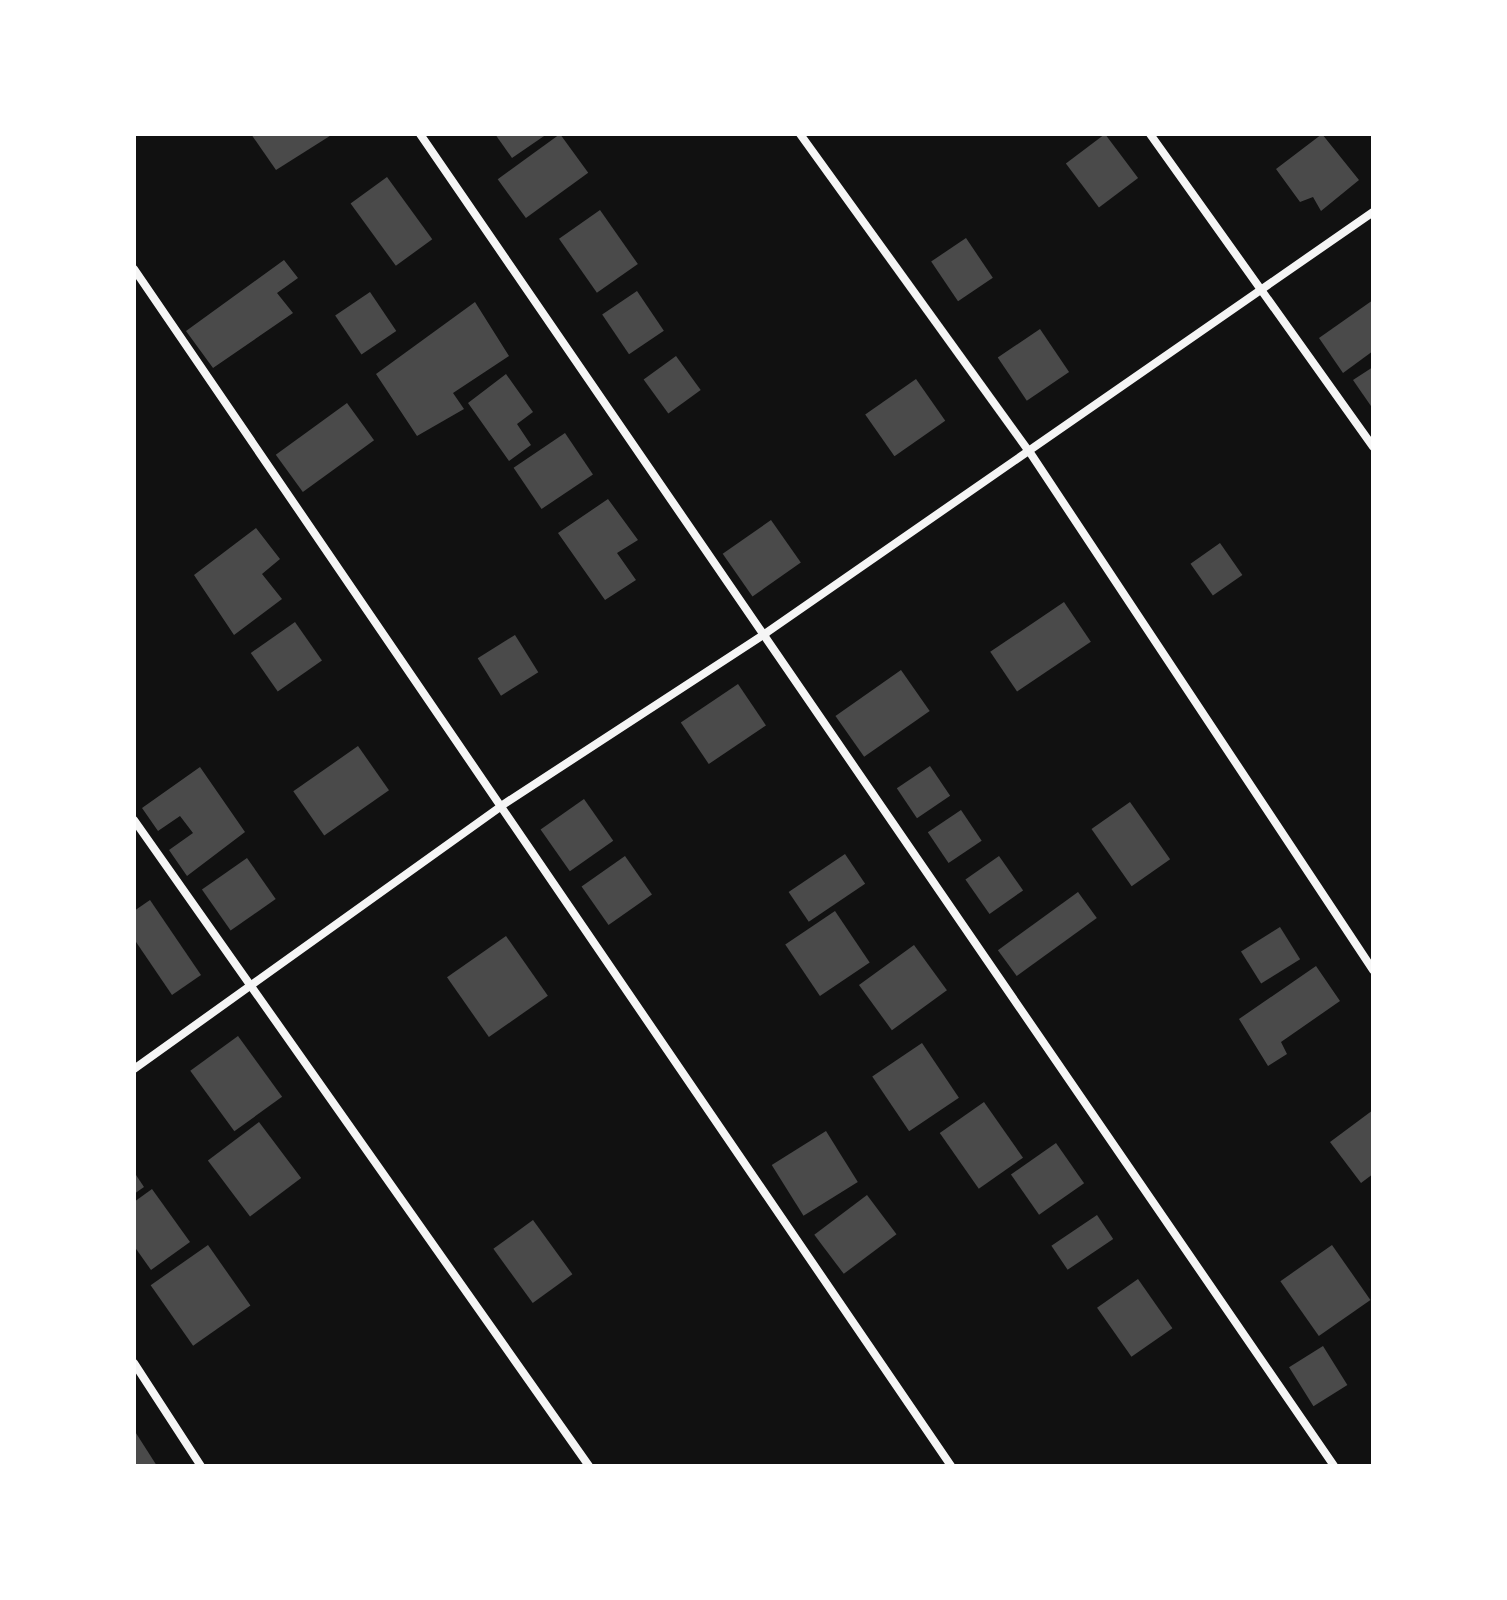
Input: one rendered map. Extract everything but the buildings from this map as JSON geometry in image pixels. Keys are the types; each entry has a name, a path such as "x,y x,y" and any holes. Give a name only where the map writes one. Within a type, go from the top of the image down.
{"street":[{"path":"420,134 766,633 1334,1466"},
{"path":"800,134 1029,451 1373,970"},
{"path":"1150,134 1262,287 1373,447"},
{"path":"134,1069 501,806 766,633 1373,212"},
{"path":"134,269 951,1466"},
{"path":"134,820 249,989 589,1466"},
{"path":"134,1363 201,1466"}]}
